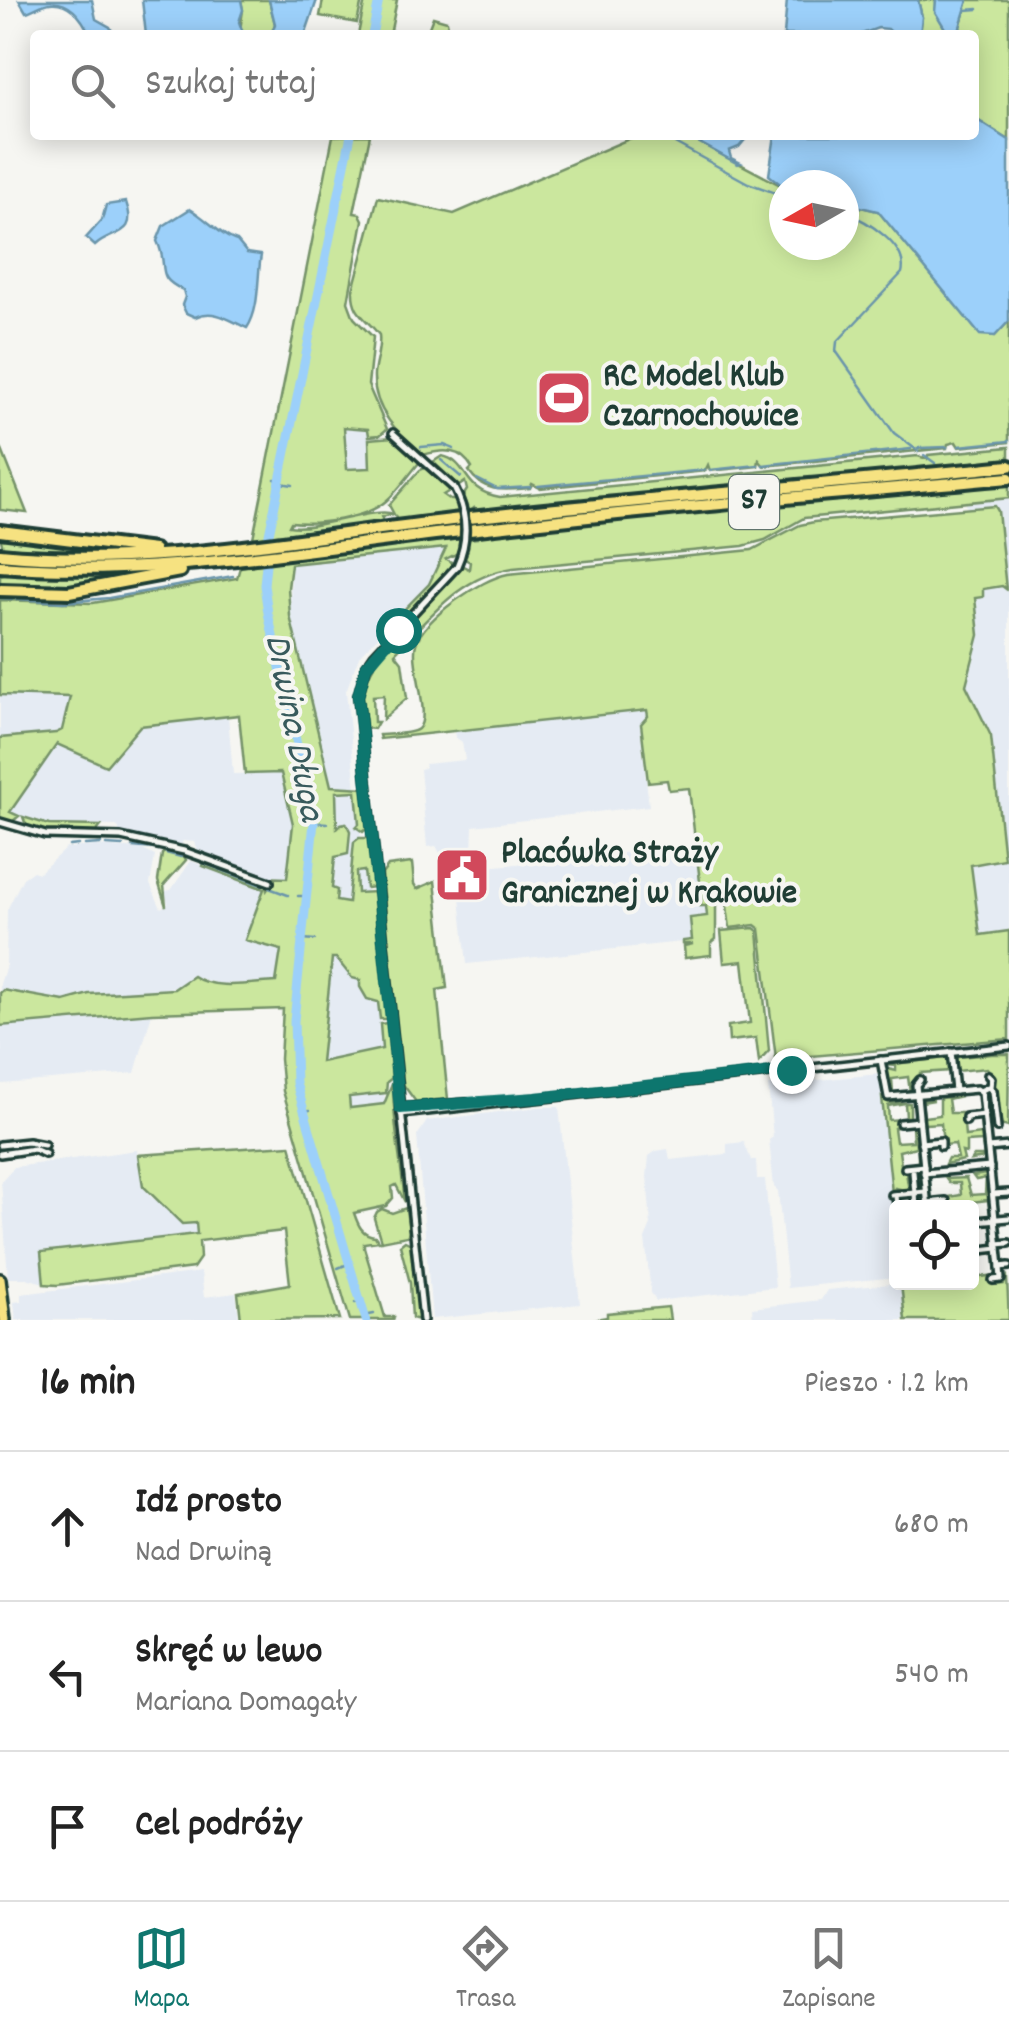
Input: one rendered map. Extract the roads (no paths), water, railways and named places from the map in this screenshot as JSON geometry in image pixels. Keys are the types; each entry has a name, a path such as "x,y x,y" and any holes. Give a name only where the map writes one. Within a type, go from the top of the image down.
{"highway":[{"name":"S7","path":"0,562 101,570 293,546 452,520 1009,466"},
{"name":"S7","path":"293,546 1009,478"},
{"path":"0,531 127,549 210,550"},
{"name":"S7","path":"0,562 210,550 240,553"},
{"path":"0,590 80,590 240,553"}],"main road":[{"path":"0,1278 5,1320"}],"street":[{"path":"394,433 454,488 466,525 458,566 374,655 366,667 358,696 423,1320"},
{"path":"0,822 44,836 121,837 145,842 184,851 270,882"},
{"path":"400,1111 1009,1046"},
{"path":"952,1052 955,1091"},
{"path":"881,1059 885,1095 990,1087"},
{"path":"988,1075 997,1128"},
{"path":"920,1080 916,1095 927,1200"},
{"path":"980,1090 1001,1279 993,1280"},
{"path":"966,1116 985,1115"},
{"path":"900,1123 919,1121"},
{"path":"921,1143 941,1141"},
{"path":"0,1145 44,1145"},
{"path":"988,1148 1009,1146"},
{"path":"0,1154 34,1149 45,1154"},
{"path":"905,1168 990,1166"},
{"path":"913,1172 915,1200"},
{"path":"895,1200 894,1195 926,1192"},
{"path":"992,1194 1009,1193"},
{"path":"979,1221 1009,1218"},
{"path":"979,1250 1009,1243"},
{"path":"1000,1267 1009,1266"}],"water":[{"path":"19,0 92,0 96,19 112,30 87,30 70,8 58,3 26,12"},
{"path":"142,0 241,0 242,30 145,30"},
{"path":"269,0 317,0 307,30 273,30"},
{"path":"787,0 918,0 922,17 921,30 784,30"},
{"path":"936,0 968,0 961,30 946,30 935,12"},
{"path":"979,121 1009,140 1009,321 995,336 980,335 878,211 859,207 859,170 770,170 774,140 979,140"},
{"path":"694,140 745,140 729,151 731,158 741,163"},
{"path":"126,202 126,227 95,246 86,238 102,220 106,205"},
{"path":"190,209 237,241 247,253 261,255 256,303 247,328 215,314 195,317 186,313 183,290 165,275 157,241 163,226"}],"waterway":[{"name":"Drwina Długa","path":"373,30 379,0"},
{"path":"966,10 978,9"},
{"name":"Drwina Długa","path":"350,140 269,534 264,585 314,822 294,1021 296,1083 366,1320"},
{"path":"669,140 769,191"},
{"path":"859,219 893,244 899,253 902,273 837,342 836,351 894,433 918,451"},
{"path":"959,446 1009,441"},
{"path":"421,447 444,445 454,449"},
{"path":"918,448 947,447"},
{"path":"763,465 911,449"},
{"path":"924,455 935,463"},
{"path":"441,460 461,477"},
{"path":"710,470 758,465"},
{"path":"538,486 705,470"},
{"name":"Drwina Długa","path":"275,479 280,481"},
{"path":"477,479 497,489 530,487"},
{"path":"280,483 293,485"},
{"path":"0,598 63,602 109,598 233,576"},
{"path":"314,822 327,823"},
{"path":"85,845 101,844"},
{"path":"69,846 78,845"},
{"path":"106,845 123,846"},
{"path":"132,847 155,849"},
{"path":"166,853 181,857"},
{"path":"203,863 264,886"},
{"path":"269,888 288,895"},
{"path":"298,896 307,896"},
{"path":"303,939 315,940"},
{"name":"Drwina Długa","path":"302,1111 310,1110"},
{"path":"338,1268 348,1264"},
{"name":"Drwina Długa","path":"355,1303 359,1302"},
{"path":"364,1316 374,1314"}],"place":[{"name":"RC Model Klub Czarnochowice","path":"564,398"},
{"name":"Placówka Straży Granicznej w Krakowie","path":"462,875"}]}
